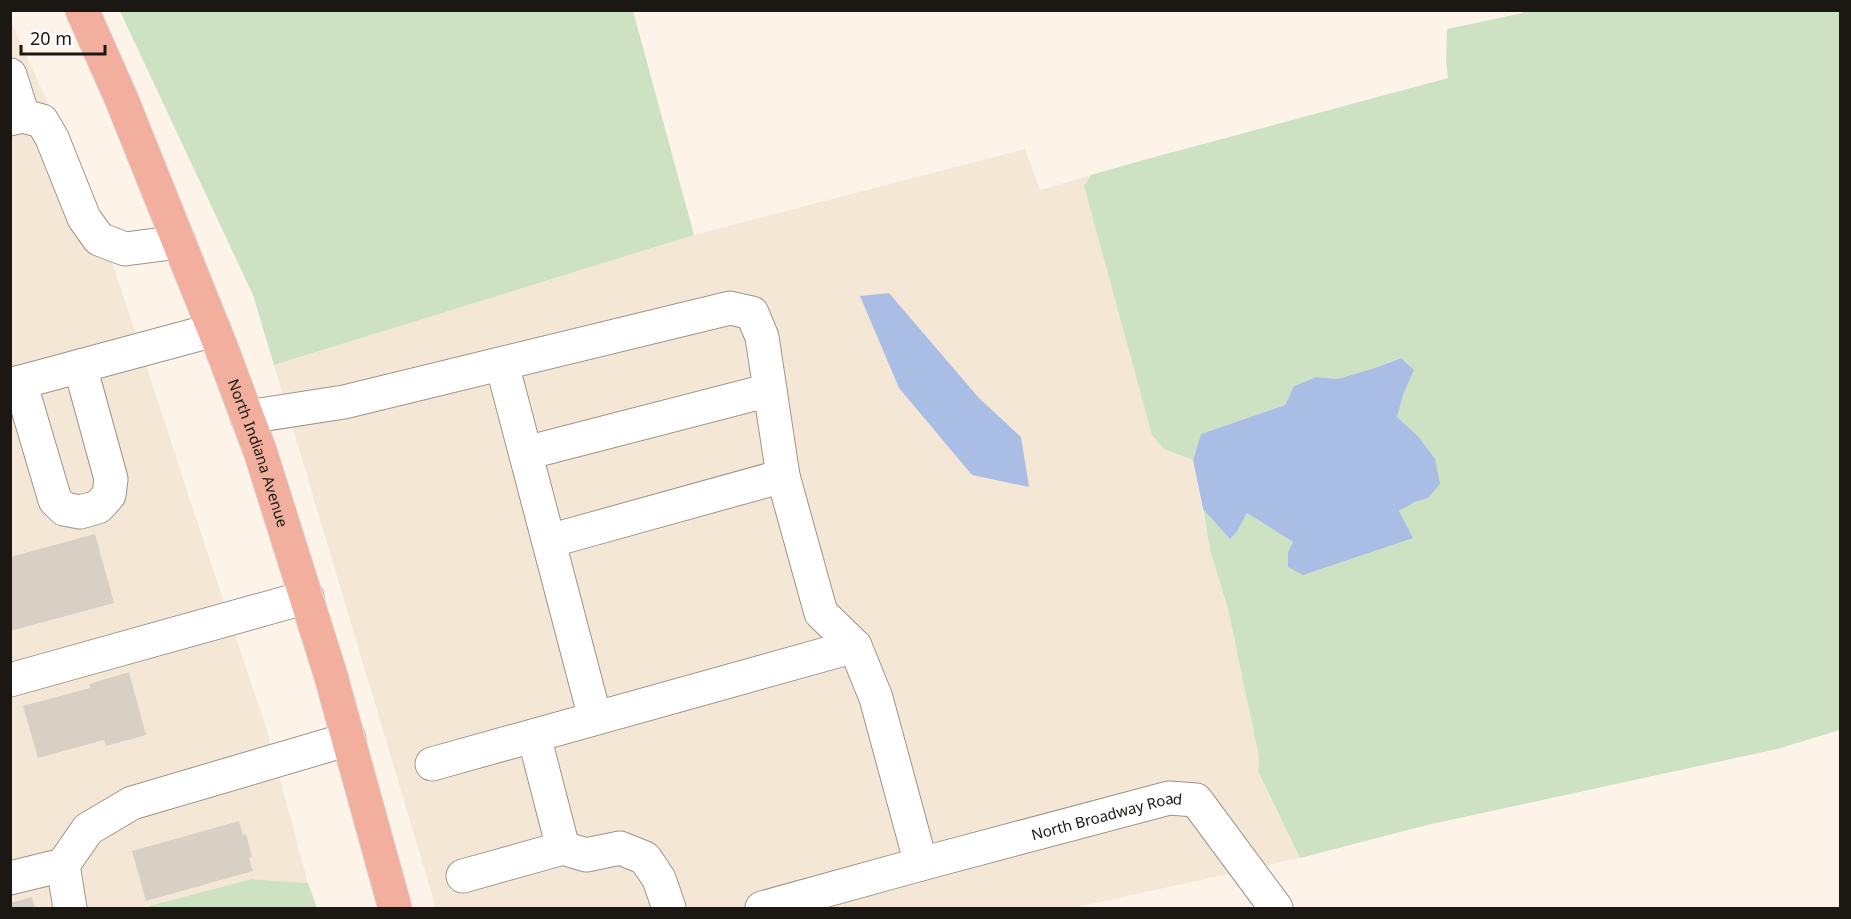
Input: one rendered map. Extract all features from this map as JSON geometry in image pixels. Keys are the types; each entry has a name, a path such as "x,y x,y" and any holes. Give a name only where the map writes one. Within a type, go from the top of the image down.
{"main road":[{"name":"North Indiana Avenue","path":"82,10 121,98 260,451 307,597 395,909"}],"street":[{"path":"10,75 17,118 42,121 52,138 84,218 99,239 125,249 179,242"},
{"path":"248,417 344,402 730,308 752,313 762,337 783,476 821,613 855,646 876,698 921,864"},
{"path":"80,366 111,479 109,495 98,507 80,512 64,509 56,500 15,384 80,366 214,330"},
{"path":"502,364 596,718"},
{"path":"526,453 770,390"},
{"path":"549,541 783,476"},
{"path":"10,680 307,597"},
{"path":"432,764 855,646"},
{"path":"534,736 563,848"},
{"path":"10,878 63,865 88,829 132,803 348,739"},
{"name":"North Broadway Road","path":"762,909 1169,798 1196,800 1276,909"},
{"path":"464,876 563,848 586,855 620,848 645,858 659,879 669,909"},
{"path":"63,865 70,909"}],"shaded area":[{"path":"10,19 93,203 266,727 308,883 252,879 149,908 11,908"},
{"path":"1025,149 1040,190 1091,175 1084,186 1152,434 1164,449 1193,460 1210,550 1228,609 1259,757 1258,771 1300,858 1073,908 436,908 274,365 694,235","holes":["889,293 979,398 1021,437 860,296"]}],"green space":[{"path":"1526,10 1840,11 1840,730 1777,749 1427,825 1300,858 1258,771 1259,757 1228,609 1210,550 1203,509 1230,538 1238,530 1247,513 1293,542 1288,552 1412,538 1399,511 1428,498 1417,435 1397,417 1403,395 1414,370 1400,358 1337,379 1316,377 1294,386 1285,405 1201,434 1193,460 1164,449 1152,435 1084,186 1091,175 1448,78 1447,29 1523,13"},
{"path":"120,11 633,11 694,235 274,365 253,295"},
{"path":"252,879 308,883 317,908 149,908 149,906"}],"water":[{"path":"889,293 979,398 1021,437 1029,487 972,475 899,388 860,296"},
{"path":"1401,358 1414,370 1403,395 1397,417 1417,435 1435,459 1440,484 1428,498 1399,511 1413,538 1303,575 1288,567 1288,552 1293,542 1247,513 1230,539 1203,509 1193,460 1201,434 1285,405 1294,386 1316,377 1337,379"}],"building":[{"path":"95,534 114,603 10,631 10,557"},
{"path":"129,672 146,735 106,746 104,740 38,758 23,706 90,688 89,684"},
{"path":"239,821 243,835 246,834 253,871 146,901 132,851"},
{"path":"32,897 35,908 10,908 10,903"}]}
